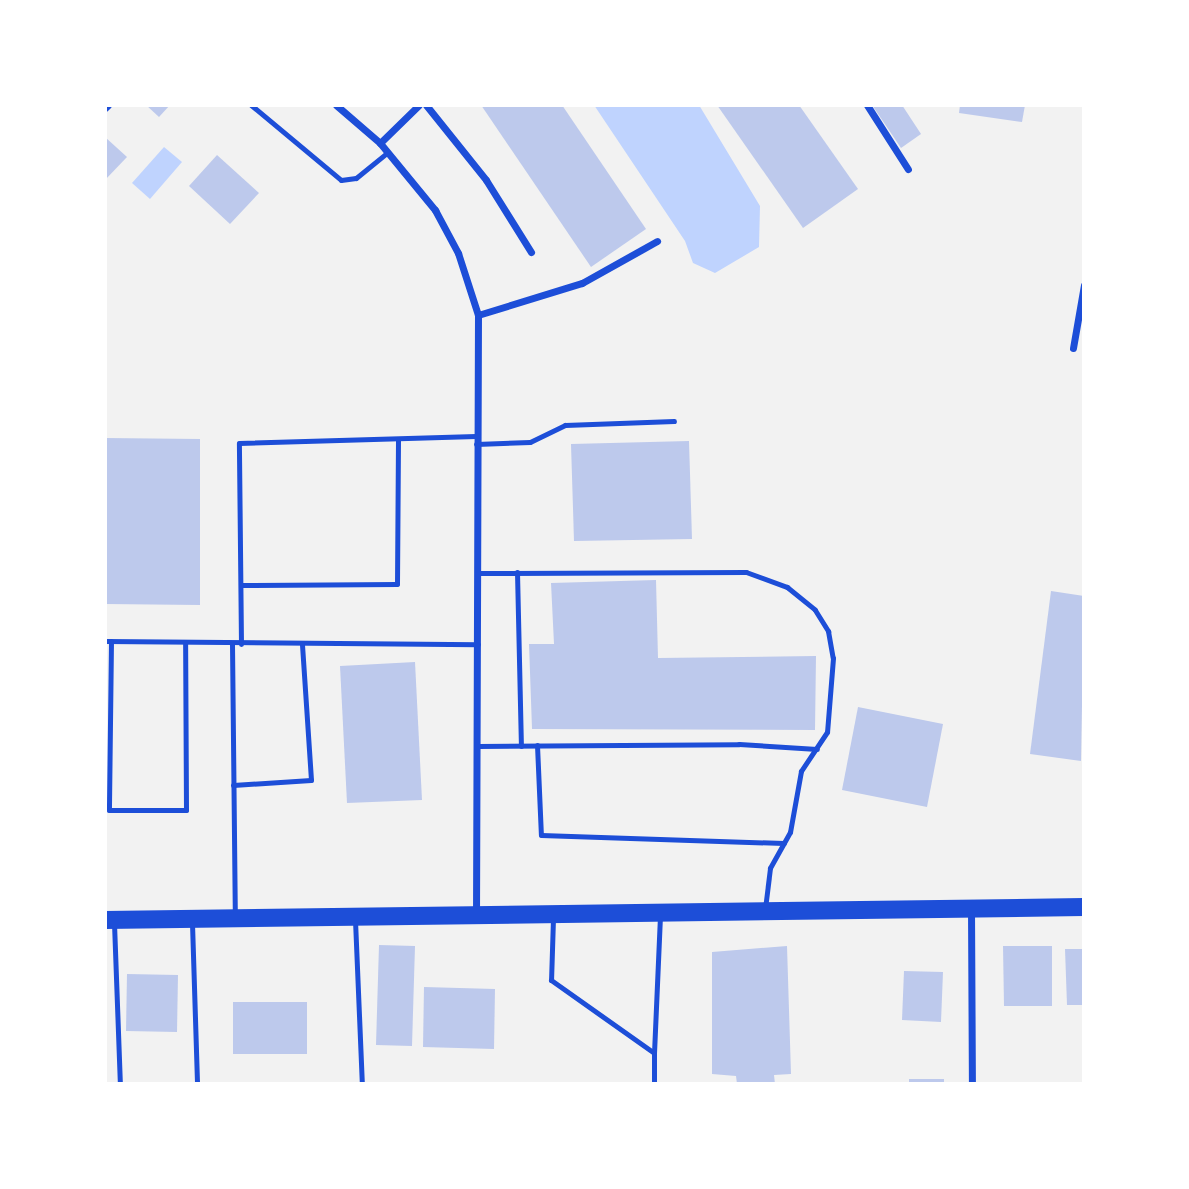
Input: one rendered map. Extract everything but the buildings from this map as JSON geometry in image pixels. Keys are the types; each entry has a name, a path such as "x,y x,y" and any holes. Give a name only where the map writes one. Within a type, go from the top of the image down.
{"main road":[{"path":"109,920 355,913 1084,907"}],"street":[{"path":"336,105 380,143 435,210 458,253 478,315 476,912"},
{"path":"380,143 419,105"},
{"path":"426,105 486,180 531,251"},
{"path":"867,105 908,169"},
{"path":"478,315 582,283 657,241"},
{"path":"1073,348 1084,285"},
{"path":"971,909 972,1084"}],"lane":[{"path":"251,105 341,180 356,178 388,152"},
{"path":"241,644 239,443 398,439 530,442 565,425 674,421"},
{"path":"241,585 397,584 398,439"},
{"path":"477,573 716,569 787,587 828,631 828,720 818,749 801,771 784,843 770,868 765,910"},
{"path":"517,572 521,746"},
{"path":"185,643 186,810 109,810 108,641 478,644"},
{"path":"232,644 235,917"},
{"path":"233,785 311,780 302,644"},
{"path":"537,745 541,835 784,843"},
{"path":"478,746 818,749"},
{"path":"554,911 551,981 654,1053"},
{"path":"654,1084 660,911"},
{"path":"355,913 362,1084"},
{"path":"192,918 197,1084"},
{"path":"109,920 120,1084"}],"water":[{"path":"594,105 699,105 760,206 759,247 715,273 693,263 685,241"},
{"path":"164,147 182,162 150,199 132,183"}]}
